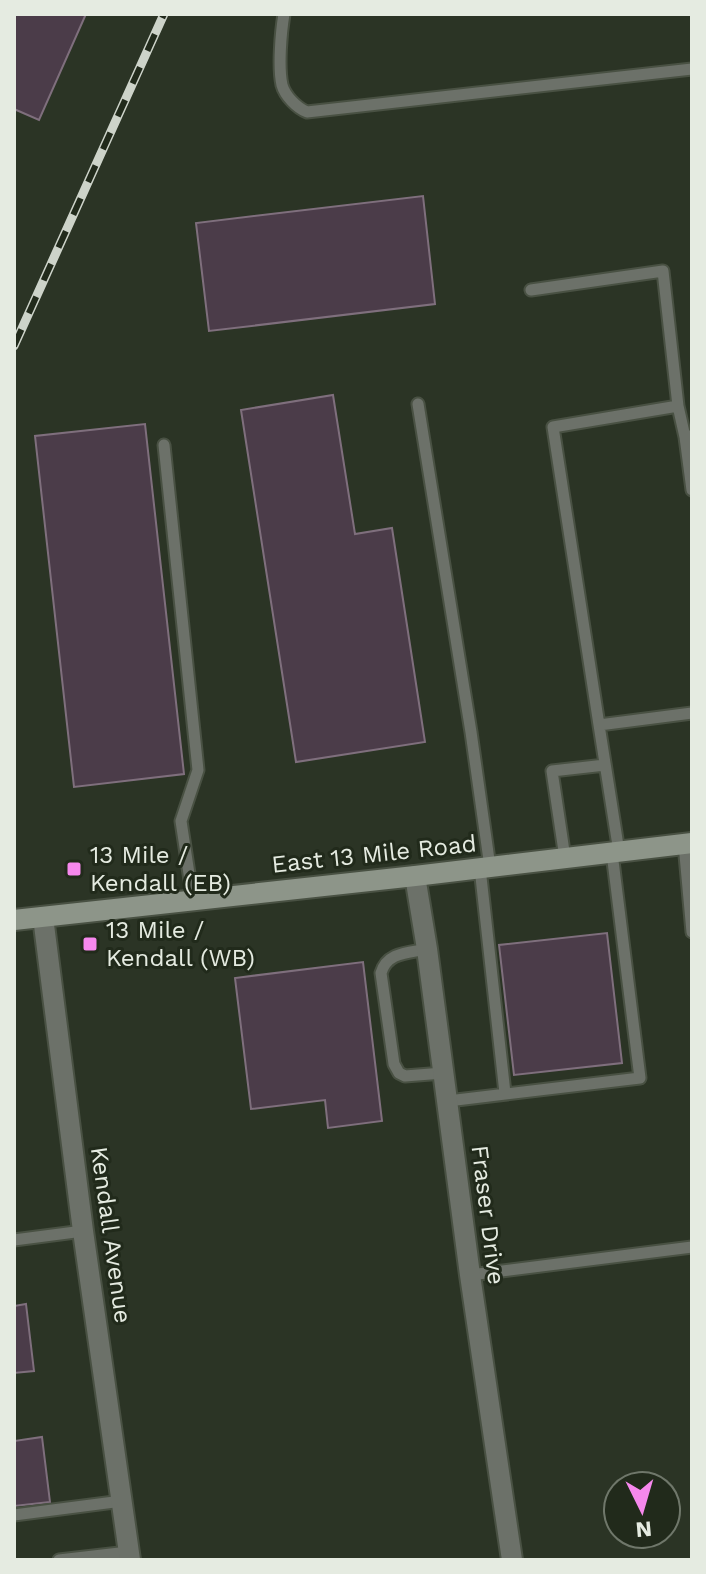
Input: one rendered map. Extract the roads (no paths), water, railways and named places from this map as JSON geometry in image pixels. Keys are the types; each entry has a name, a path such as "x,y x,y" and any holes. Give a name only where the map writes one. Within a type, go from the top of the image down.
{"main road":[{"name":"East 13 Mile Road","path":"14,920 688,844"}],"street":[{"name":"Fraser Drive","path":"415,876 512,1560"},
{"name":"Kendall Avenue","path":"43,917 129,1556"}],"lane":[{"path":"284,14 280,36 282,86 298,108 307,112 692,69"},
{"path":"531,290 663,271 678,406 689,436 692,490"},
{"path":"418,404 471,732 505,1093"},
{"path":"448,1101 640,1078 605,765 553,427 678,406"},
{"path":"164,445 198,770 181,821 193,900"},
{"path":"599,725 692,713"},
{"path":"565,858 552,771 605,765"},
{"path":"688,844 692,932"},
{"path":"427,949 391,957 384,963 381,973 394,1064 399,1073 405,1076 443,1073"},
{"path":"14,1240 83,1231"},
{"path":"470,1275 692,1247"},
{"path":"14,1515 122,1501"},
{"path":"59,1560 129,1556"}],"railway":[{"path":"14,346 164,14"}],"place":[{"name":"13 Mile / Kendall (EB)","path":"74,869"},
{"name":"13 Mile / Kendall (WB)","path":"90,944"}]}
